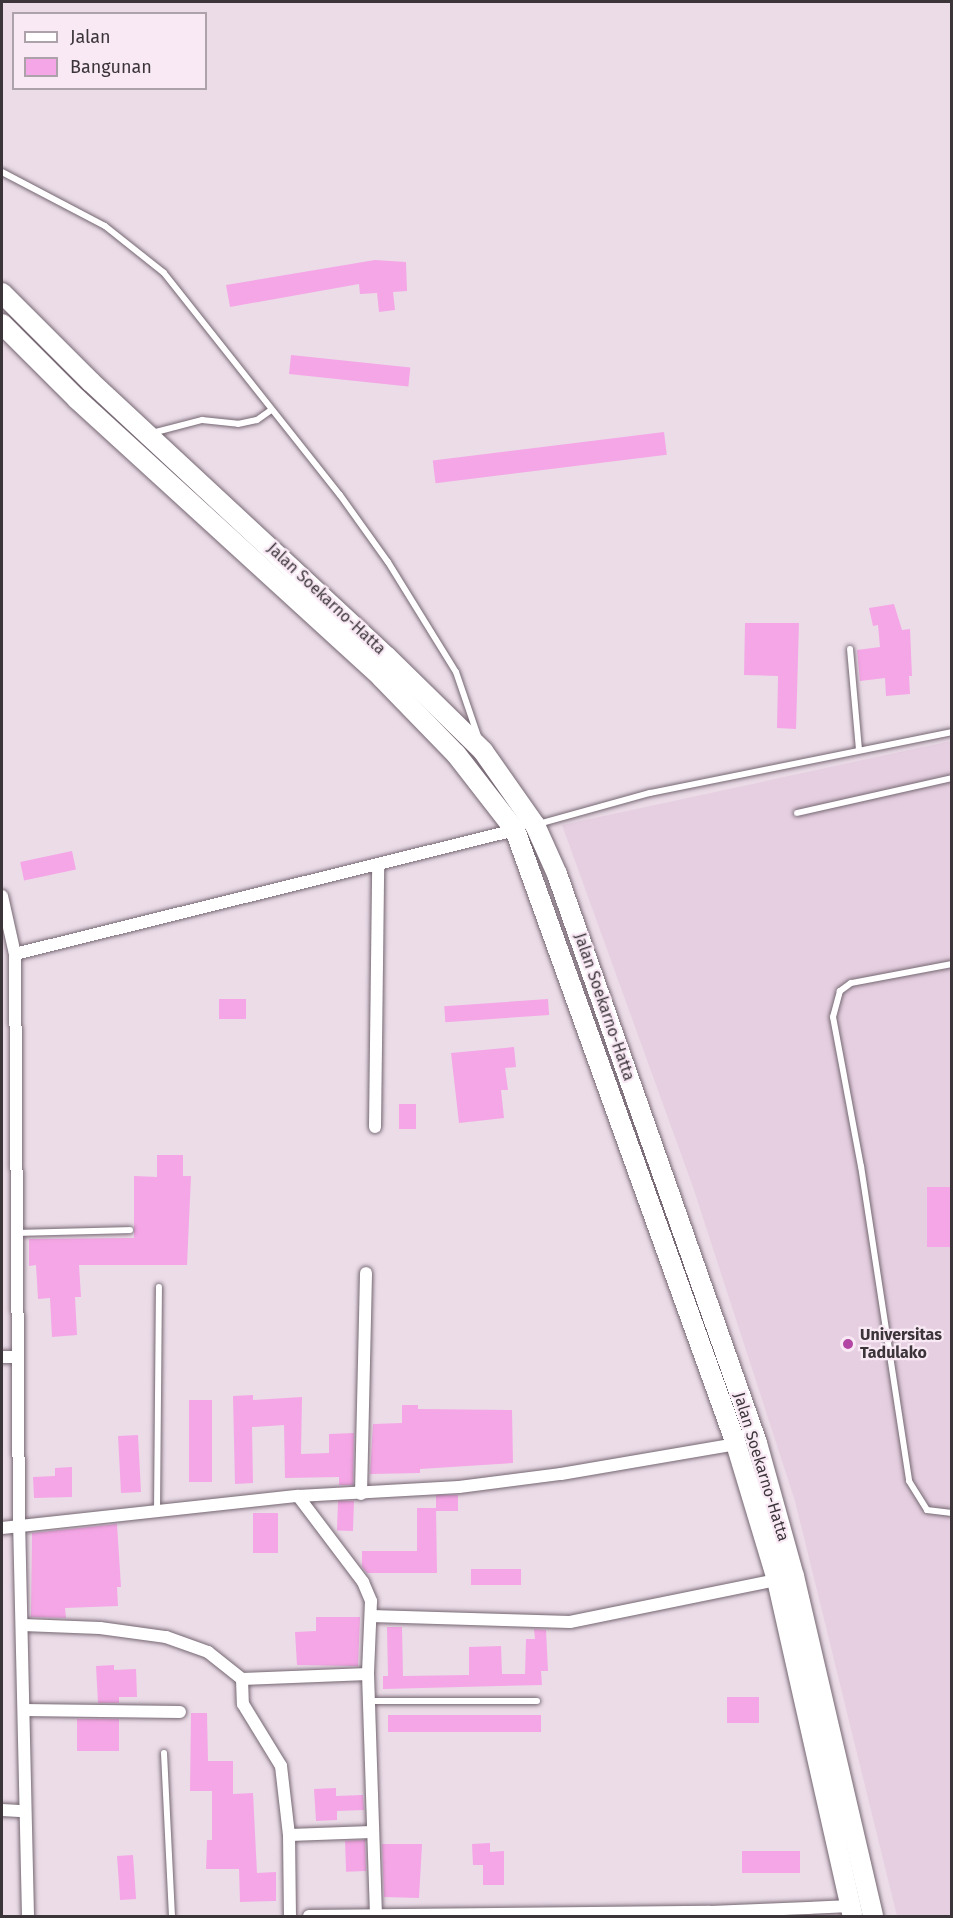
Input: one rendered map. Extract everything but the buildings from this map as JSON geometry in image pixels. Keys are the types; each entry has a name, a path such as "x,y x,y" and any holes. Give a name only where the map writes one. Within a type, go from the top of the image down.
{"main road":[{"name":"Jalan Soekarno-Hatta","path":"2,293 483,751 535,825 557,874 757,1443 852,1911"},
{"name":"Jalan Soekarno-Hatta","path":"2,324 146,461 381,677 456,754 515,830 785,1578 873,1917"},
{"path":"146,461 166,450"}],"street":[{"path":"15,954 535,825"},
{"path":"375,1127 378,865"},
{"path":"2,896 11,924 15,954 19,1526 28,1917"},
{"path":"361,1494 366,1273"},
{"path":"2,1357 17,1357"},
{"path":"2,1528 298,1496 361,1494 561,1474 736,1444"},
{"path":"298,1496 363,1582 371,1601 368,1674 376,1914"},
{"path":"371,1616 570,1622 785,1578"},
{"path":"23,1625 100,1628 166,1637 208,1652 242,1679 368,1674"},
{"path":"242,1679 243,1704 280,1767 289,1835 290,1917"},
{"path":"24,1710 180,1712"},
{"path":"2,1810 24,1811"},
{"path":"289,1835 372,1832"},
{"path":"309,1917 376,1914 710,1914 852,1911"}],"lane":[{"path":"2,172 105,225 139,249 164,273 270,411 340,495 443,648 468,697 483,751"},
{"path":"148,434 202,420 238,424 256,420 270,411"},
{"path":"850,649 859,750"},
{"path":"535,825 650,793 951,732"},
{"path":"797,813 951,778"},
{"path":"951,964 851,983 840,991 832,1017 861,1166 909,1481 927,1510 951,1513"},
{"path":"18,1233 130,1230"},
{"path":"157,1511 159,1287"},
{"path":"369,1701 537,1701"},
{"path":"164,1753 172,1917"}],"shaded area":[{"name":"Universitas Tadulako","path":"951,741 951,1916 897,1916 795,1501 693,1187 562,825"}],"place":[{"name":"Universitas Tadulako","path":"848,1344"}]}
